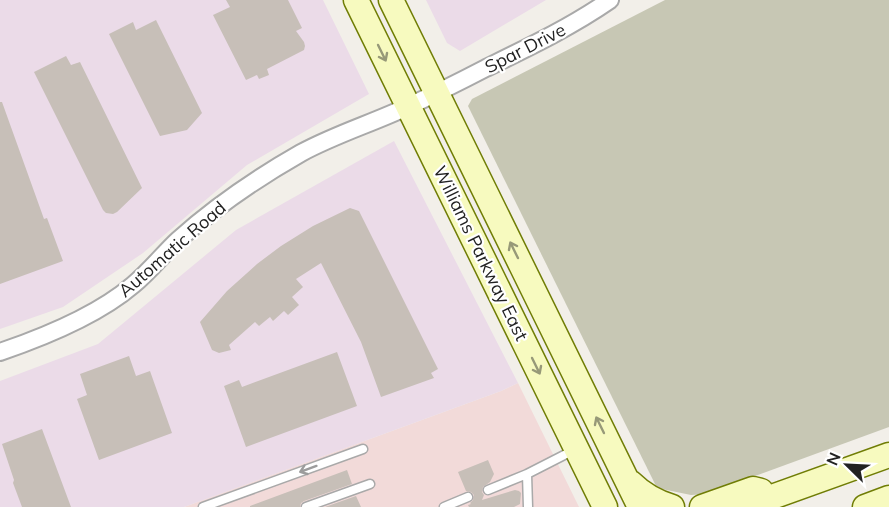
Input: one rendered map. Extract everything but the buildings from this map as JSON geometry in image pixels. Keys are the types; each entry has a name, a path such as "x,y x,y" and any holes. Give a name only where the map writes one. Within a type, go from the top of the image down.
{"main road":[{"name":"Williams Parkway East","path":"356,0 605,507"},
{"name":"Williams Parkway East","path":"391,0 640,507"},
{"path":"744,507 889,455"},
{"path":"589,474 593,507"},
{"path":"626,477 647,497 672,507"},
{"path":"702,507 753,489 778,494"},
{"path":"865,507 889,498"}],"street":[{"name":"Spar Drive","path":"437,92 540,42 610,0"},
{"name":"Automatic Road","path":"0,352 86,316 117,297 133,285 207,214 254,181 346,131 408,107 437,92"}],"lane":[{"path":"488,490 500,489 577,448"},
{"path":"203,507 363,450"},
{"path":"527,474 528,507"},
{"path":"306,507 370,484"},
{"path":"444,507 459,504 468,497"}],"shaded area":[{"path":"0,0 323,0 369,94 247,165 143,253 63,307 0,329"},
{"path":"426,0 546,0 460,51 447,43"},
{"path":"665,0 889,0 889,427 706,494 691,495 657,488 468,106 472,99"},
{"path":"394,141 518,383 184,507 0,507 0,381 98,344 236,230"},
{"path":"518,383 579,507 184,507 501,391"}]}
